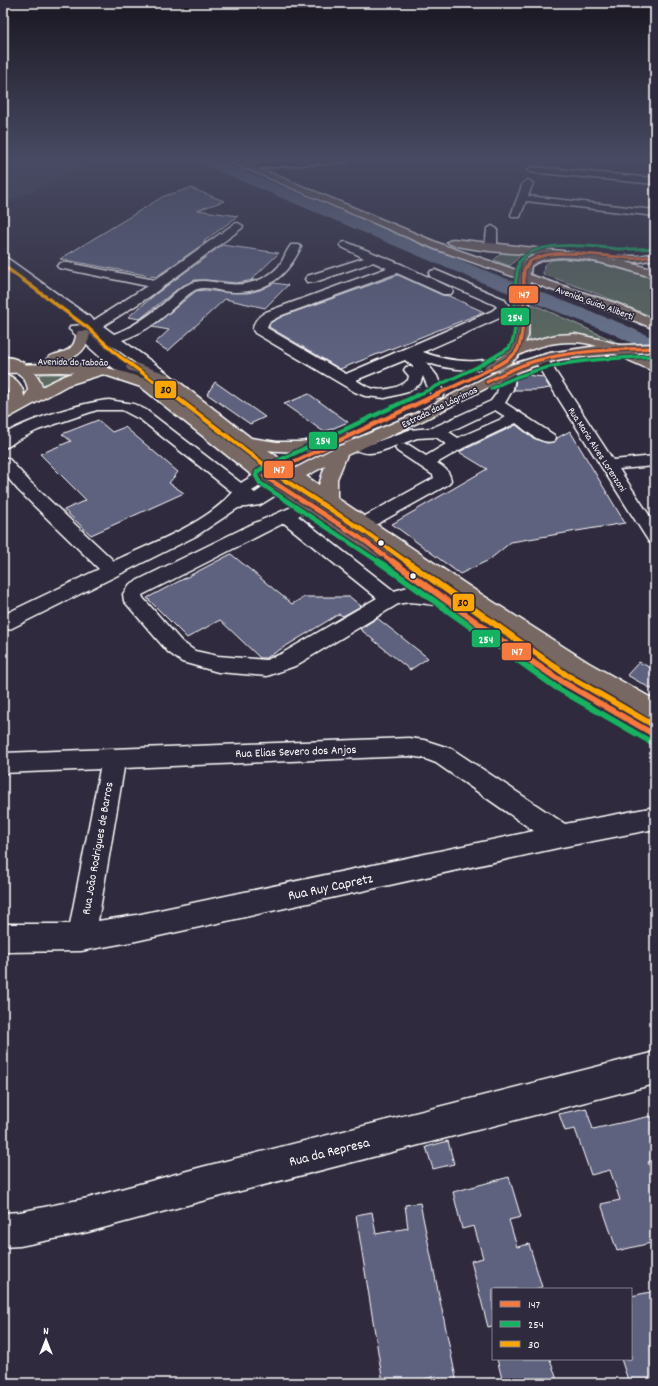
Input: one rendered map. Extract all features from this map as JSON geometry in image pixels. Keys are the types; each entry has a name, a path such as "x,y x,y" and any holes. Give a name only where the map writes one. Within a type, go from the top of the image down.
{"main road":[{"name":"Avenida Guido Aliberti","path":"386,224 439,247 524,280 613,307 655,325"},
{"name":"Avenida Guido Aliberti","path":"399,229 434,238 494,248 582,256 612,261 655,274"},
{"path":"477,261 492,258 496,255 494,248"},
{"path":"517,351 521,336 525,265 530,260 556,254"},
{"path":"582,256 640,259 655,256"},
{"path":"53,360 78,350 82,343 85,331"},
{"name":"Estrada das Lágrimas","path":"279,476 342,450 356,440 418,417 504,367 517,351 546,341 571,338 593,340 623,350 655,368"},
{"name":"Estrada das Lágrimas","path":"279,476 356,440 437,394 504,367 570,353 655,348"},
{"name":"Avenida do Taboão","path":"4,364 53,360 108,366 165,378"},
{"name":"Avenida do Taboão","path":"4,364 22,368 108,366 122,375 146,384 279,476"},
{"path":"7,412 72,377 108,366"},
{"path":"22,368 29,374 35,384 35,391 30,400"},
{"path":"3,378 14,385 16,390 16,400 7,412"},
{"path":"165,378 246,442 308,505 359,537 405,591 443,599 561,682 655,735"},
{"path":"246,442 273,447 297,448 356,440"},
{"path":"329,499 326,489 328,479 342,450"},
{"path":"279,476 329,499 469,596 581,669 655,710"}],"street":[{"path":"85,331 121,311 238,226"},
{"path":"492,229 494,248"},
{"path":"113,339 141,328 194,285 206,284 242,289 258,286 278,273 288,262 296,247"},
{"path":"346,250 358,251 399,268 497,314"},
{"path":"311,279 374,258"},
{"path":"3,260 85,331 108,366"},
{"path":"63,266 158,284"},
{"path":"399,268 277,312 261,322 259,326 260,330 264,334 370,394 386,394 402,391 412,385 414,381 414,373 411,370"},
{"path":"345,380 497,314 504,308 500,302 435,274"},
{"path":"3,275 85,331 113,339 165,378"},
{"path":"410,353 445,364 504,367 507,386 503,397 496,404 438,431 457,445"},
{"path":"410,353 426,368 432,377 437,394"},
{"name":"Rua Maria Alves Lorenzoni","path":"541,360 655,538"},
{"path":"3,443 14,435 87,408 104,404 127,407 142,413 243,498"},
{"path":"496,404 548,438"},
{"path":"424,463 457,445 517,417"},
{"path":"356,440 367,448 372,449 415,433 433,434"},
{"path":"371,520 442,480 443,477 441,473 403,448"},
{"path":"608,465 655,461"},
{"path":"3,462 24,486 112,570"},
{"path":"5,620 190,532 279,476"},
{"path":"287,516 405,591 288,660 266,668 218,664 189,657 175,648 134,601 132,596 137,589 254,530 308,505"},
{"name":"Rua Elias Severo dos Anjos","path":"3,763 409,747 424,749 444,756 562,836"},
{"name":"Rua João Rodrigues de Barros","path":"81,938 114,758"},
{"name":"Rua Ruy Capretz","path":"3,938 81,938 136,928 562,836 655,818"},
{"name":"Rua da Represa","path":"3,1230 20,1229 88,1215 210,1182 655,1068"}],"green space":[{"path":"502,252 522,254 510,266 494,260"},
{"path":"566,259 603,263 655,278 655,318 598,294 543,274 544,265 552,260"},
{"path":"528,302 623,345 617,345 605,341 530,342"},
{"path":"39,375 67,375 42,390 38,377"}],"building":[{"path":"118,224 228,224 203,242 206,242 156,277 60,259"},
{"path":"222,245 279,253 251,280 254,280 236,283 195,280 180,287 140,319 128,317 157,293"},
{"path":"398,275 484,312 340,369 269,327 270,323 283,316"},
{"path":"274,283 288,285 265,308 225,299 168,351 155,343 169,330 152,327 196,291 205,290 248,293 260,290"},
{"path":"526,375 543,377 550,388 537,390 514,390 516,379"},
{"path":"215,382 265,417 250,424 207,394"},
{"path":"309,394 348,422 324,432 284,404"},
{"path":"98,420 112,432 125,427 178,472 169,483 184,493 91,535 64,510 86,500 40,454 71,441 62,434"},
{"path":"516,425 533,438 547,443 554,442 557,438 570,431 625,523 511,542 489,560 460,574 392,524 487,469 459,452"},
{"path":"231,554 292,604 304,597 350,597 361,606 343,616 339,614 266,658 260,658 220,620 187,638 147,598"},
{"path":"377,618 428,658 410,670 360,629"},
{"path":"639,662 655,670 655,691 627,675"},
{"path":"586,1108 593,1129 651,1116 655,1127 655,1160 648,1162 655,1179 655,1242 617,1251 601,1204 620,1200 610,1170 591,1175 575,1129 565,1131 559,1114"},
{"path":"448,1141 454,1164 433,1169 426,1147"},
{"path":"509,1177 521,1217 509,1220 517,1247 529,1244 542,1287 492,1288 492,1326 488,1327 471,1261 483,1258 474,1226 462,1229 453,1192"},
{"path":"420,1203 457,1383 439,1383 437,1376 409,1383 383,1383 356,1215 372,1212 376,1234 408,1228 405,1205"},
{"path":"655,1291 655,1383 629,1383 621,1360 632,1360 632,1296"},
{"path":"497,1360 550,1360 558,1383 503,1383"}],"waterway":[{"path":"357,224 480,275 616,328 655,347"}],"transit line":[{"name":"254","path":"651,742 557,688 514,659 354,544 260,483 256,476 257,472 261,469 470,370 509,348 513,340 515,329 516,273 519,262 525,255 537,249 569,246 622,249 654,248"},
{"name":"147","path":"655,256 630,258 561,254 548,255 529,262 524,270 523,312 520,345 513,355 479,374 264,476 359,537 519,653 561,681 655,735"},
{"name":"30","path":"8,269 88,328 119,356 151,378 283,479 364,531 565,674 655,726"},
{"name":"147","path":"487,382 522,365 550,357 595,351 655,348"},
{"name":"254","path":"491,389 524,373 550,365 595,359 655,356"}]}
